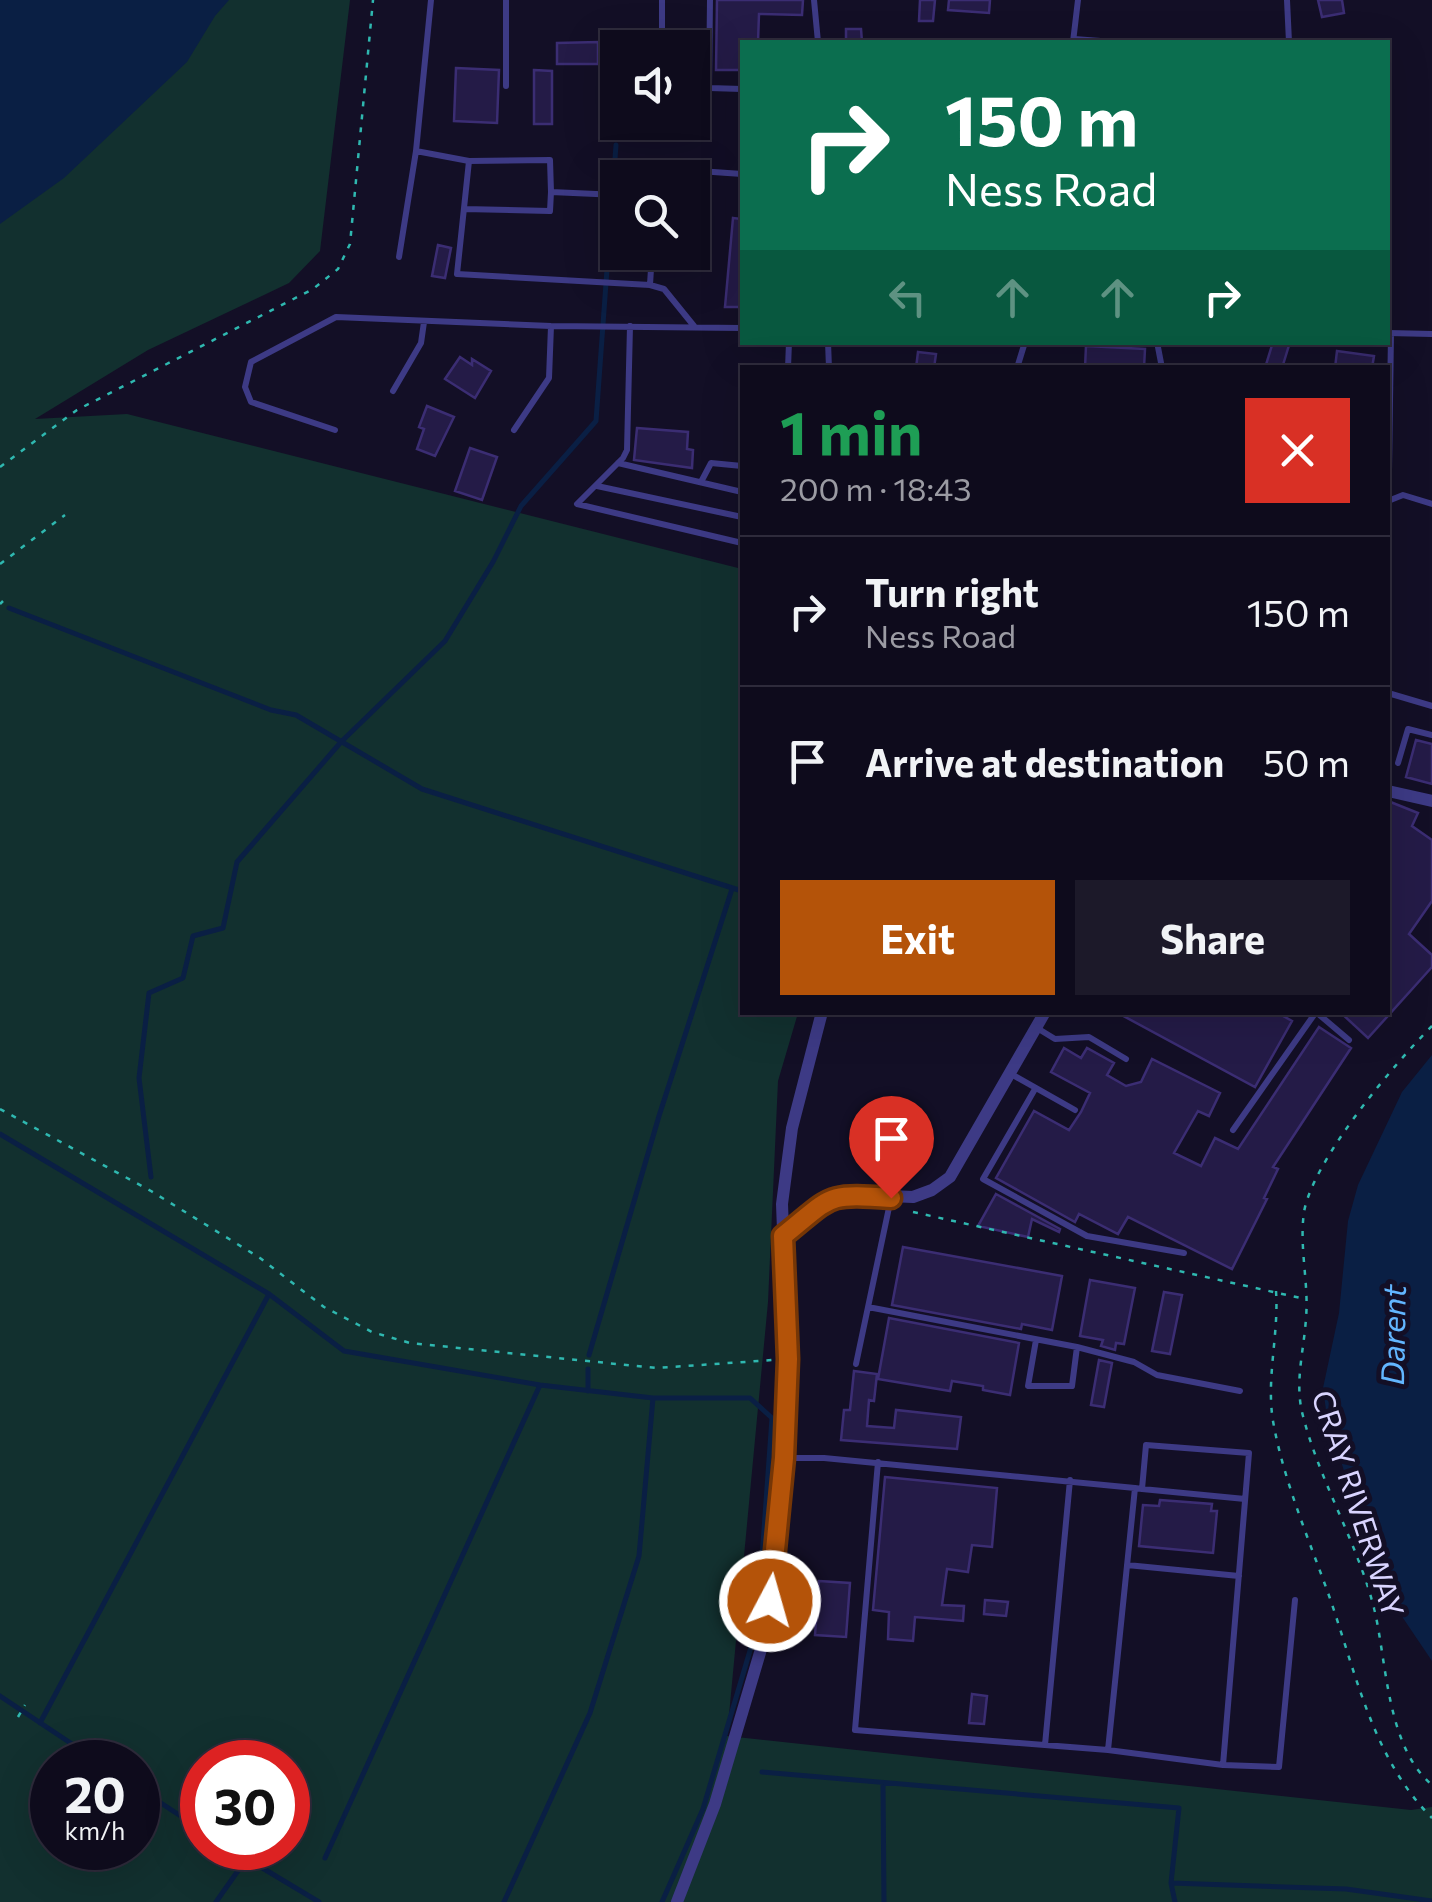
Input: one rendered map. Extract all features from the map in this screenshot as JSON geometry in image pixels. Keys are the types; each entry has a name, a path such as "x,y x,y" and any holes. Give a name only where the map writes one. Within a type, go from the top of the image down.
{"street":[{"path":"1390,791 1432,800"},
{"path":"677,1902 715,1804 766,1629 784,1458 788,1359 782,1204 792,1128 821,1015"},
{"path":"783,1236 832,1197 844,1194 913,1198 950,1177 1043,1015"}],"lane":[{"path":"399,257 416,150 431,0"},
{"path":"506,0 506,86"},
{"path":"662,0 662,30"},
{"path":"710,0 709,88 740,88"},
{"path":"814,0 818,40"},
{"path":"1073,40 1078,0"},
{"path":"1286,0 1289,40"},
{"path":"416,150 469,161 550,160 550,210 464,209"},
{"path":"469,161 457,274 664,288 695,326"},
{"path":"710,173 740,174"},
{"path":"552,192 600,194"},
{"path":"650,286 651,270"},
{"path":"336,430 251,402 245,387 251,362 336,317 551,326 740,328"},
{"path":"393,391 421,343 424,322"},
{"path":"514,430 549,378 551,326"},
{"path":"630,326 626,450 577,504 740,543"},
{"path":"1390,333 1432,334"},
{"path":"618,463 740,492"},
{"path":"700,482 711,463 740,466"},
{"path":"596,485 740,517"},
{"path":"1390,500 1403,495 1432,504"},
{"path":"1390,694 1432,706"},
{"path":"1398,763 1408,729 1432,735"},
{"path":"1233,1130 1314,1015"},
{"path":"1320,1015 1349,1040"},
{"path":"1036,1027 1055,1039 1089,1037 1126,1059"},
{"path":"1010,1074 1074,1110"},
{"path":"1036,1089 983,1179 1086,1236 1184,1254"},
{"path":"856,1364 891,1198"},
{"path":"868,1307 1077,1347 1134,1362 1156,1375 1240,1391"},
{"path":"1036,1340 1028,1386 1072,1386 1077,1347"},
{"path":"1108,1750 1127,1564 1146,1445 1249,1453 1223,1764"},
{"path":"784,1458 878,1462 1245,1499"},
{"path":"878,1462 855,1730 1279,1767 1295,1600"},
{"path":"1045,1745 1070,1480"},
{"path":"1127,1564 1239,1576"}],"path":[{"path":"0,467 76,410 314,289 338,268 350,244 357,189 372,0"},
{"path":"0,564 66,515"},
{"name":"CRAY RIVERWAY","path":"1432,1026 1381,1084 1321,1168 1311,1190 1304,1211 1306,1300 1298,1388 1302,1414 1324,1483 1374,1607 1387,1689 1397,1723 1409,1752 1432,1785"},
{"path":"0,1109 151,1190 260,1258 324,1307 372,1332 410,1344 656,1368 788,1359"},
{"path":"941,1220 1276,1290 1306,1300"},
{"path":"1276,1290 1278,1316 1271,1400 1282,1454 1357,1688 1396,1774 1432,1818"},
{"path":"18,1717 26,1705"}],"green space":[{"path":"0,0 350,0 320,251 289,283 148,350 35,419 127,414 740,568 740,1015 797,1015 778,1081 768,1302 727,1736 1411,1810 1432,1807 1432,1902 0,1902"}],"water":[{"path":"0,0 229,0 187,62 64,178 0,224"},
{"name":"Darent","path":"1432,1055 1432,1661 1403,1618 1344,1471 1323,1388 1339,1313 1348,1221 1358,1185 1402,1092"}],"building":[{"path":"717,0 803,0 802,15 759,14 758,40 740,40 740,70 716,70"},
{"path":"920,0 935,0 933,21 919,21"},
{"path":"949,0 990,0 989,13 948,10"},
{"path":"1318,0 1342,0 1344,13 1322,17"},
{"path":"846,29 861,29 862,40 846,40"},
{"path":"598,42 598,64 557,64 557,43"},
{"path":"456,68 499,70 497,123 454,121"},
{"path":"534,70 552,71 552,124 534,124"},
{"path":"733,218 740,219 740,307 725,307"},
{"path":"438,245 451,248 445,278 432,276"},
{"path":"1272,345 1289,345 1283,365 1266,365"},
{"path":"1086,346 1145,349 1144,365 1085,365"},
{"path":"1337,351 1374,356 1372,365 1335,365"},
{"path":"918,352 936,354 934,365 916,365"},
{"path":"460,357 472,365 472,359 491,371 475,398 445,379"},
{"path":"427,406 454,417 435,456 417,449 424,429 419,427"},
{"path":"637,428 688,432 692,468 634,460"},
{"path":"470,448 497,457 482,500 455,491"},
{"path":"1416,740 1432,744 1432,784 1406,777"},
{"path":"1390,802 1418,813 1412,826 1432,840 1432,901 1409,934 1432,955 1432,967 1390,1014"},
{"path":"1122,1015 1281,1015 1292,1021 1255,1087"},
{"path":"1343,1015 1389,1015 1368,1038"},
{"path":"1319,1027 1351,1048 1273,1167 1278,1169 1264,1198 1267,1199 1232,1269 1128,1217 1118,1234 1079,1214 1075,1222 996,1178 1034,1111 1069,1130 1081,1112 1090,1093 1051,1072 1064,1048 1081,1058 1087,1048 1114,1063 1107,1075 1126,1086 1141,1082 1152,1059 1220,1093 1209,1116 1198,1111 1174,1153 1201,1166 1215,1138 1238,1149"},
{"path":"888,1111 913,1120 903,1144 879,1135"},
{"path":"996,1194 1060,1229 1059,1232 1032,1219 1028,1237 978,1226"},
{"path":"903,1247 1062,1276 1052,1330 1022,1324 1021,1329 892,1305"},
{"path":"1090,1280 1135,1288 1124,1344 1116,1343 1115,1350 1101,1346 1103,1340 1080,1336"},
{"path":"1164,1292 1182,1295 1170,1354 1152,1351"},
{"path":"889,1318 1019,1343 1010,1395 952,1381 950,1391 878,1379"},
{"path":"1099,1360 1112,1363 1104,1407 1091,1405"},
{"path":"854,1371 877,1374 867,1426 894,1428 896,1410 961,1417 957,1449 841,1440 844,1410 850,1410"},
{"path":"885,1477 997,1488 992,1547 972,1545 968,1572 947,1569 942,1605 964,1606 963,1621 915,1617 913,1641 888,1639 889,1612 873,1610"},
{"path":"1160,1500 1212,1504 1211,1511 1217,1511 1213,1553 1139,1546 1143,1505 1159,1506"},
{"path":"819,1581 850,1583 846,1637 815,1635"},
{"path":"985,1600 1008,1602 1006,1616 984,1614"},
{"path":"972,1694 987,1696 984,1724 969,1723"}],"waterway":[{"path":"151,1177 139,1078 149,993 183,978 193,936 223,928 237,862 341,742 445,641 493,562 521,506 596,421 616,145"},
{"path":"9,608 271,710 296,715 422,789 740,890"},
{"path":"589,1355 659,1116 732,889"},
{"path":"0,1134 269,1294 344,1351 540,1385 653,1398 750,1398 772,1418 757,1627 703,1809 662,1902"},
{"path":"40,1723 269,1294"},
{"path":"588,1369 588,1391"},
{"path":"325,1858 540,1385"},
{"path":"504,1902 590,1713 639,1556 653,1398"},
{"path":"0,1696 66,1740"},
{"path":"762,1772 1179,1808 1171,1883 1175,1902"},
{"path":"883,1784 884,1902"},
{"path":"160,1802 180,1816"},
{"path":"216,1902 239,1870"},
{"path":"266,1870 319,1902"},
{"path":"1171,1883 1346,1889 1432,1901"}],"route":[{"path":"770,1601 784,1458 788,1359 783,1236 832,1197 844,1194 891,1198"}]}
